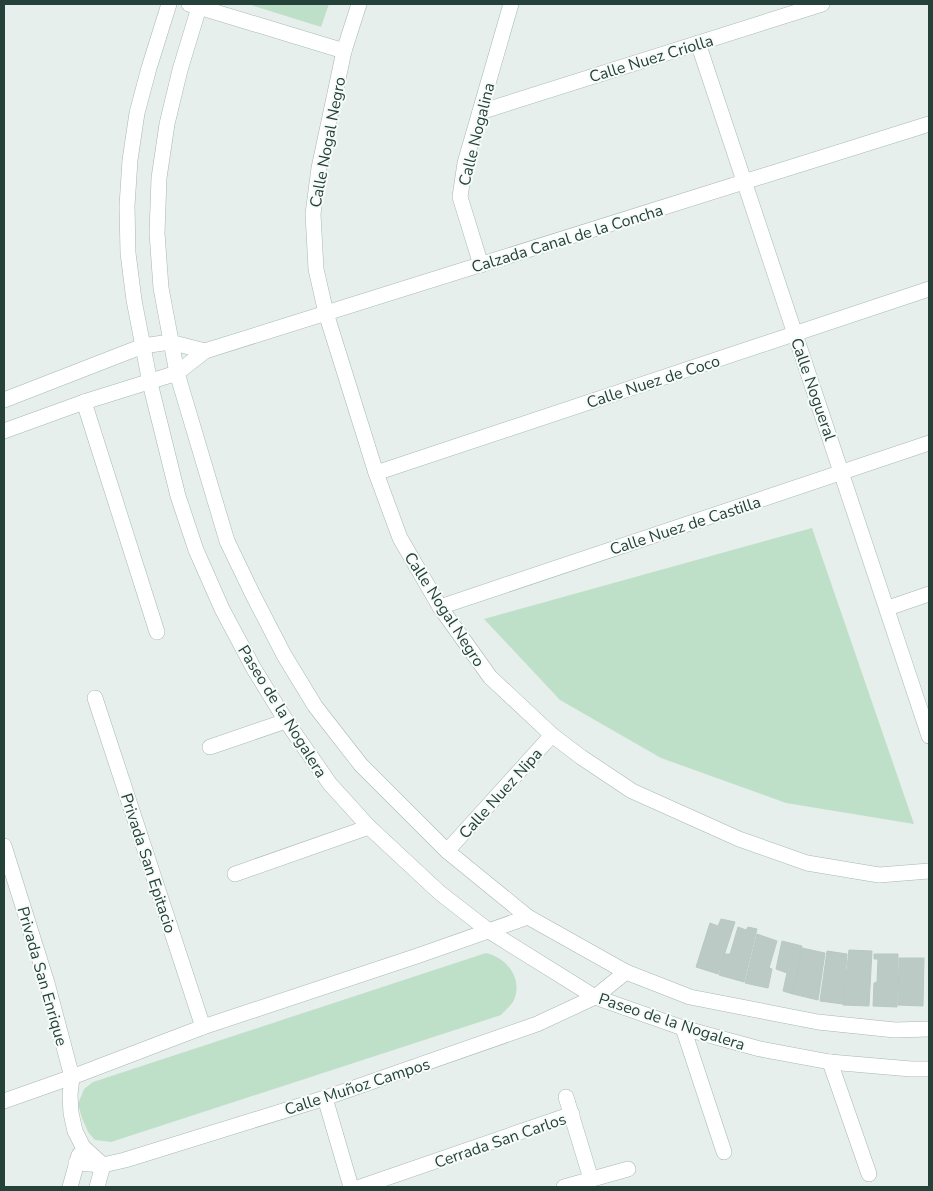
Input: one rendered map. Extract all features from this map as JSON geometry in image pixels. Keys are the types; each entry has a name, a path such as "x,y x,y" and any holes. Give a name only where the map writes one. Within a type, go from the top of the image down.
{"street":[{"name":"Paseo de la Nogalera","path":"169,4 137,114 130,160 127,206 128,253 134,300 150,383 178,496 196,550 222,610 254,669 286,721 330,784 369,827 440,893 488,931 595,997 684,1028 760,1049 830,1062 929,1069"},
{"name":"Calle Nogal Negro","path":"359,4 344,51 319,168 313,214 316,269 326,313 376,473 400,538 440,607 490,677 552,735 581,757 632,790 738,839 807,863 879,875 929,871"},
{"name":"Calle Nogalina","path":"481,264 460,197 465,164 511,4"},
{"name":"Calle Nuez Criolla","path":"480,112 822,4"},
{"path":"170,342 161,288 157,233 159,178 167,124 196,5 344,51"},
{"name":"Calle Nogueral","path":"698,43 888,608 929,736"},
{"name":"Calzada Canal de la Concha","path":"4,431 84,402 150,383 177,373 205,351 929,124"},
{"name":"Calle Nuez de Coco","path":"376,473 929,290"},
{"name":"Paseo de la Nogalera","path":"170,342 177,373 227,541 284,655 315,706 361,765 447,851 528,917 626,972 690,997 818,1022 895,1030 929,1029"},
{"path":"4,400 143,346 170,342 205,351"},
{"path":"84,402 157,632"},
{"name":"Calle Nuez de Castilla","path":"440,607 929,443"},
{"path":"888,608 929,594"},
{"name":"Privada San Epitacio","path":"95,698 203,1027"},
{"path":"210,747 286,721"},
{"name":"Calle Nuez Nipa","path":"447,851 552,735"},
{"path":"236,874 369,827"},
{"name":"Privada San Enrique","path":"4,846 47,983 72,1077 70,1113 74,1131 83,1147"},
{"path":"4,1101 203,1027 528,917"},
{"name":"Calle Muñoz Campos","path":"76,1163 103,1165 125,1160 324,1098 538,1024 595,997 626,972"},
{"path":"684,1028 724,1152"},
{"path":"830,1062 869,1174"},
{"path":"566,1097 572,1114"},
{"path":"324,1098 351,1187"},
{"name":"Cerrada San Carlos","path":"360,1187 395,1182 572,1114 591,1179"},
{"path":"70,1187 76,1163 83,1147 103,1165 97,1187"},
{"path":"564,1187 628,1169"}],"green space":[{"path":"248,4 329,4 321,27"},
{"path":"812,528 914,824 786,803 661,758 560,700 484,619"},
{"path":"486,953 501,959 515,977 516,992 514,1000 501,1015 111,1142 95,1140 88,1132 78,1104 84,1089 93,1082"}],"building":[{"path":"721,919 735,922 718,974 696,967 710,923 718,926"},
{"path":"738,927 746,930 748,927 757,929 744,982 719,975 725,954 730,954"},
{"path":"757,934 777,941 769,968 772,969 768,988 745,983"},
{"path":"782,941 802,946 793,994 783,991 787,973 776,969"},
{"path":"802,948 825,953 818,1000 793,994"},
{"path":"849,950 872,951 869,1006 843,1005"},
{"path":"827,951 847,954 843,1004 820,1001"},
{"path":"874,954 898,954 897,1007 873,1006 878,959 874,959"},
{"path":"899,958 924,958 923,1006 898,1005"}]}
